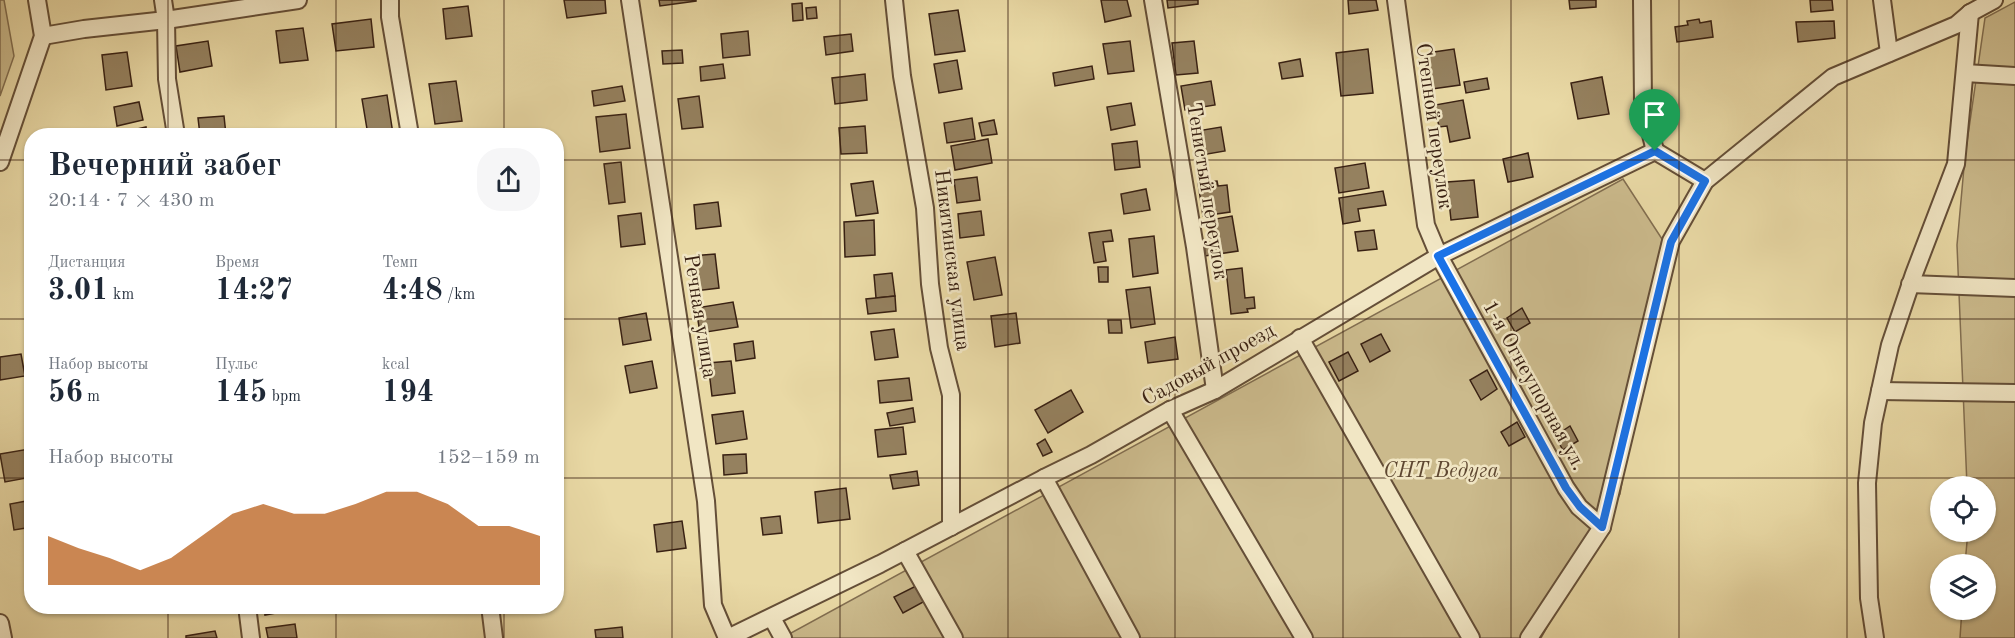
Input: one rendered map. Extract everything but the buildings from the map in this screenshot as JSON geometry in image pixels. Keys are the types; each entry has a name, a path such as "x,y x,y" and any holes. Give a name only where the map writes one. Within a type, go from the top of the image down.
{"street":[{"path":"0,162 43,36 38,0"},
{"path":"163,0 166,20 167,79 175,128"},
{"path":"43,36 298,0"},
{"path":"390,0 390,17 409,128"},
{"name":"Речная улица","path":"630,0 706,501 713,605 728,638"},
{"name":"Никитинская улица","path":"894,0 903,76 925,208 930,284 939,348 951,395 951,527"},
{"name":"Тенистый переулок","path":"1153,0 1195,247 1215,390"},
{"name":"Степной переулок","path":"1396,0 1426,225 1438,256"},
{"path":"1642,0 1643,102 1655,151 1705,181"},
{"path":"1882,0 1889,53"},
{"path":"1529,638 1602,527 1671,242 1705,181 1833,77 1956,25 1970,13 1994,0"},
{"path":"1875,638 1869,598 1867,483 1873,423 1890,345 1910,284 1956,164 1970,13"},
{"path":"1965,73 2015,76"},
{"name":"Садовый проезд","path":"728,638 905,551 1091,455 1170,410 1215,390 1438,256 1655,151"},
{"name":"1-я Огнеупорная ул.","path":"1438,256 1566,488 1580,507 1602,527"},
{"path":"1910,284 2015,288"},
{"path":"1300,338 1471,638"},
{"path":"1880,391 2015,393"},
{"path":"1170,410 1304,638"},
{"path":"1044,478 1131,638"},
{"path":"905,551 954,638"},
{"path":"248,614 251,638"},
{"path":"491,614 494,638"},
{"path":"772,618 783,638"},
{"path":"0,623 3,638"}],"green space":[{"path":"0,0 4,0 14,56 0,96"},
{"path":"2015,2 2015,638 1960,638 1961,620 1996,620 1996,554 1966,554 1967,542 1996,542 1996,476 1967,476 1957,245 1965,156 1985,18"},
{"name":"СНТ Ведуга","path":"1623,179 1662,239 1620,494 1541,638 782,638"}],"route":[{"path":"1655,151 1705,181 1671,242 1602,527 1580,507 1566,488 1438,256 1655,151"}]}
